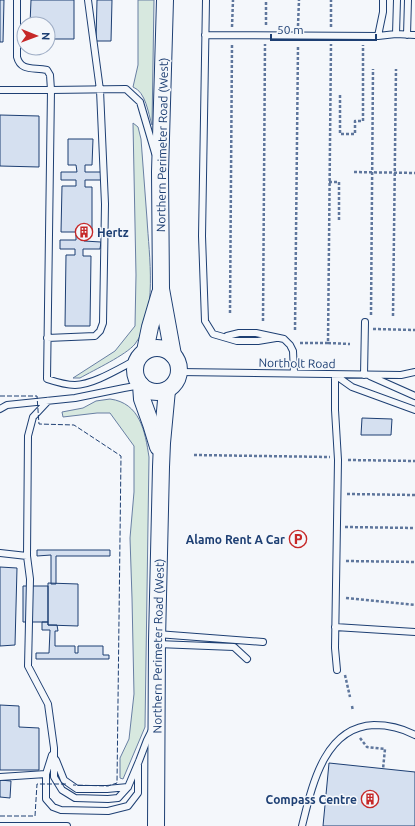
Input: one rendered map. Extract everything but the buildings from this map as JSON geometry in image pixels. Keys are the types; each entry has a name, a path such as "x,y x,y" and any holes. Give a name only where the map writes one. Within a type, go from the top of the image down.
{"street":[{"name":"Northern Perimeter Road (West)","path":"165,0 160,172 161,289 174,355"},
{"name":"Northern Perimeter Road (West)","path":"140,356 161,289"},
{"path":"154,348 166,349 174,355 179,366 179,372 174,384 168,390 156,392 145,389 137,381 134,370 140,356 154,348"},
{"name":"Northern Perimeter Road (West)","path":"141,385 142,399 158,445 161,467"},
{"name":"Northern Perimeter Road (West)","path":"156,826 157,639 161,467 168,390"}],"lane":[{"path":"17,0 17,57 19,63 23,67 47,70 50,75 47,379 75,385 88,383 140,356"},
{"path":"48,338 95,336 100,331 103,324 104,204 100,90 88,0"},
{"path":"206,0 202,236 205,321 213,334 225,337 239,333 249,333 284,339 293,351 294,373"},
{"path":"378,36 383,12 383,0"},
{"path":"396,34 397,0"},
{"path":"407,35 408,0"},
{"path":"205,34 331,36 378,36 396,34 415,35"},
{"path":"0,90 126,89 140,102 160,172"},
{"path":"368,322 365,375 415,396"},
{"name":"Northolt Road","path":"179,372 401,375 415,372"},
{"path":"335,375 352,387 415,410"},
{"path":"335,375 335,410 338,460 336,598 337,670"},
{"path":"0,409 8,405 75,398 141,385"},
{"path":"48,401 34,418 28,436 27,556 30,579 28,666 48,704 54,748 54,777 62,790 74,798 108,800 118,798 128,786 147,740 157,722"},
{"path":"0,553 27,556"},
{"path":"336,627 415,632"},
{"path":"157,639 263,642"},
{"path":"157,639 234,647 247,659"},
{"path":"302,826 318,769 328,752 338,740 350,730 365,726 386,726 398,728 415,735"},
{"path":"54,748 46,774 46,799 53,807 60,810 108,811 128,806 138,793 138,763"},
{"path":"54,756 64,780 78,789 107,789 128,786"},
{"path":"0,777 46,774"},
{"path":"0,826 67,826"}],"path":[{"path":"230,313 233,0"},
{"path":"263,321 266,0"},
{"path":"295,330 299,0"},
{"path":"328,344 331,0"},
{"path":"340,95 340,134 355,134 355,121 362,121 363,44"},
{"path":"394,316 396,69"},
{"path":"368,322 373,70"},
{"path":"354,172 415,173"},
{"path":"329,182 339,181 339,220"},
{"path":"370,329 415,330"},
{"path":"300,343 350,344"},
{"path":"194,455 330,457 330,460"},
{"path":"345,460 415,461"},
{"path":"345,488 345,494 415,495"},
{"path":"344,522 344,533"},
{"path":"344,527 415,528"},
{"path":"344,561 415,562"},
{"path":"336,598 415,605"},
{"path":"345,674 350,697"},
{"path":"352,706 353,711"},
{"path":"360,738 367,747 385,748 384,769"}],"shaded area":[{"path":"138,0 154,0 152,125 144,98 141,93 133,87 138,65"},
{"path":"133,123 138,127 141,139 150,266 147,317 142,331 131,348 80,378 73,378 115,351 135,326 136,275"},
{"path":"110,399 128,406 134,412 143,428 149,457 145,727 123,779 120,778 120,758 129,739 134,694 130,538 134,492 134,446 110,413 63,417 62,412 83,408 96,401"}],"fence":[{"path":"0,396 37,396 39,424 74,425 121,456 117,783 108,786 73,785"},
{"path":"0,816 35,816 37,784 67,784"}],"place":[{"name":"Hertz","path":"84,232"},
{"name":"Alamo Rent A Car","path":"298,539"},
{"name":"Compass Centre","path":"370,799"}]}
